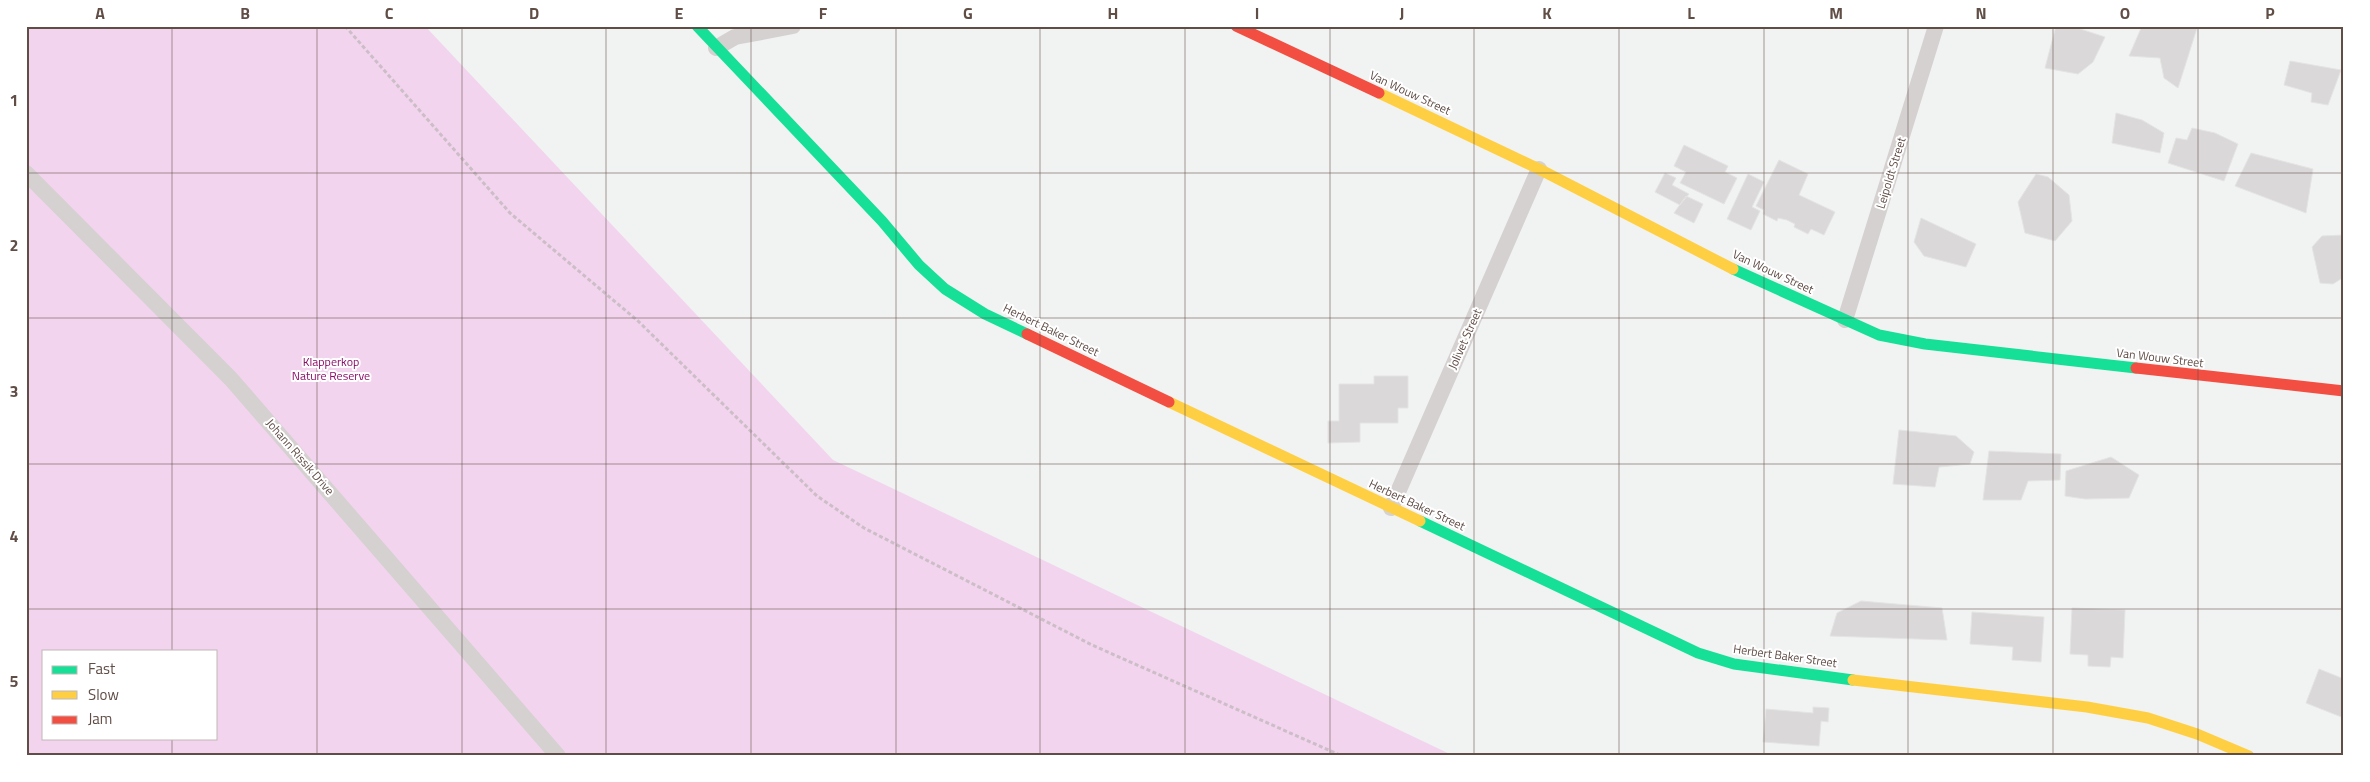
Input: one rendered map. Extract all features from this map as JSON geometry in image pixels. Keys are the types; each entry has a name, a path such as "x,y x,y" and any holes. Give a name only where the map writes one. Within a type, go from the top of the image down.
{"street":[{"name":"Herbert Baker Street","path":"696,26 882,221 919,265 952,295 985,314 1698,653 1734,664 2087,707 2148,718 2197,734 2249,756"},
{"path":"716,48 735,37 793,26"},
{"name":"Van Wouw Street","path":"1236,26 1539,170 1729,267 1879,334 1925,344 2344,391"},
{"name":"Leipoldt Street","path":"1845,320 1936,26"},
{"name":"Jolivet Street","path":"1391,508 1539,170"},
{"name":"Johann Rissik Drive","path":"26,173 231,379 558,756"}],"path":[{"path":"345,26 510,213 638,321 817,496 864,528 1092,645 1342,756"}],"green space":[{"name":"Klapperkop Nature Reserve","path":"26,26 425,26 833,460 1454,756 26,756"}],"building":[{"path":"2056,26 2071,26 2105,37 2093,62 2078,74 2045,68"},
{"path":"2142,26 2197,28 2178,88 2164,78 2160,58 2129,56"},
{"path":"2290,61 2341,70 2328,105 2311,102 2312,93 2284,85"},
{"path":"2116,113 2142,120 2164,133 2160,153 2112,143"},
{"path":"2192,128 2215,133 2238,144 2224,181 2168,163 2176,138 2187,140"},
{"path":"1684,145 1728,166 1725,172 1737,178 1724,204 1680,183 1686,172 1674,166"},
{"path":"2251,153 2313,169 2306,213 2235,186"},
{"path":"1779,160 1808,174 1799,195 1835,212 1824,235 1811,229 1808,234 1794,227 1795,224 1787,220 1778,218 1777,221 1763,214 1764,210 1756,206"},
{"path":"1665,173 1676,178 1672,185 1689,194 1680,205 1655,192"},
{"path":"1748,174 1764,182 1752,207 1760,211 1751,230 1727,219"},
{"path":"2036,174 2048,177 2069,195 2072,221 2055,241 2025,233 2018,202"},
{"path":"1686,196 1703,204 1694,223 1674,213"},
{"path":"1921,218 1976,244 1966,267 1924,256 1914,242"},
{"path":"2344,235 2344,277 2333,284 2320,283 2312,247 2322,236"},
{"path":"1374,376 1408,376 1408,408 1398,408 1398,423 1360,423 1360,442 1328,443 1328,421 1339,421 1339,384 1374,384"},
{"path":"1899,430 1956,436 1974,452 1970,464 1939,467 1935,487 1893,484"},
{"path":"1989,451 2061,454 2060,480 2028,481 2021,500 1983,500"},
{"path":"2111,457 2139,475 2129,498 2085,499 2065,496 2066,471"},
{"path":"1861,601 1942,608 1947,640 1830,636 1837,613"},
{"path":"2072,608 2125,610 2123,658 2111,657 2110,667 2088,666 2088,655 2070,654"},
{"path":"1972,612 2044,617 2041,662 2012,660 2013,647 1970,644"},
{"path":"2319,669 2344,679 2344,718 2306,703"},
{"path":"1813,707 1829,708 1828,722 1821,721 1819,746 1763,742 1766,709 1813,713"}],"traffic: fast":[{"path":"697,26 882,221 919,265 945,289 985,314 1027,334"},
{"path":"1733,269 1879,335 1925,344 2136,368"},
{"path":"1420,521 1698,653 1734,664 1853,680"}],"traffic: slow":[{"path":"1379,93 1539,169 1733,269"},
{"path":"1169,402 1420,521"},
{"path":"1853,680 2087,707 2148,718 2197,734 2249,756"}],"traffic: jam":[{"path":"1236,26 1379,93"},
{"path":"1027,334 1169,402"},
{"path":"2136,368 2344,391"}]}
